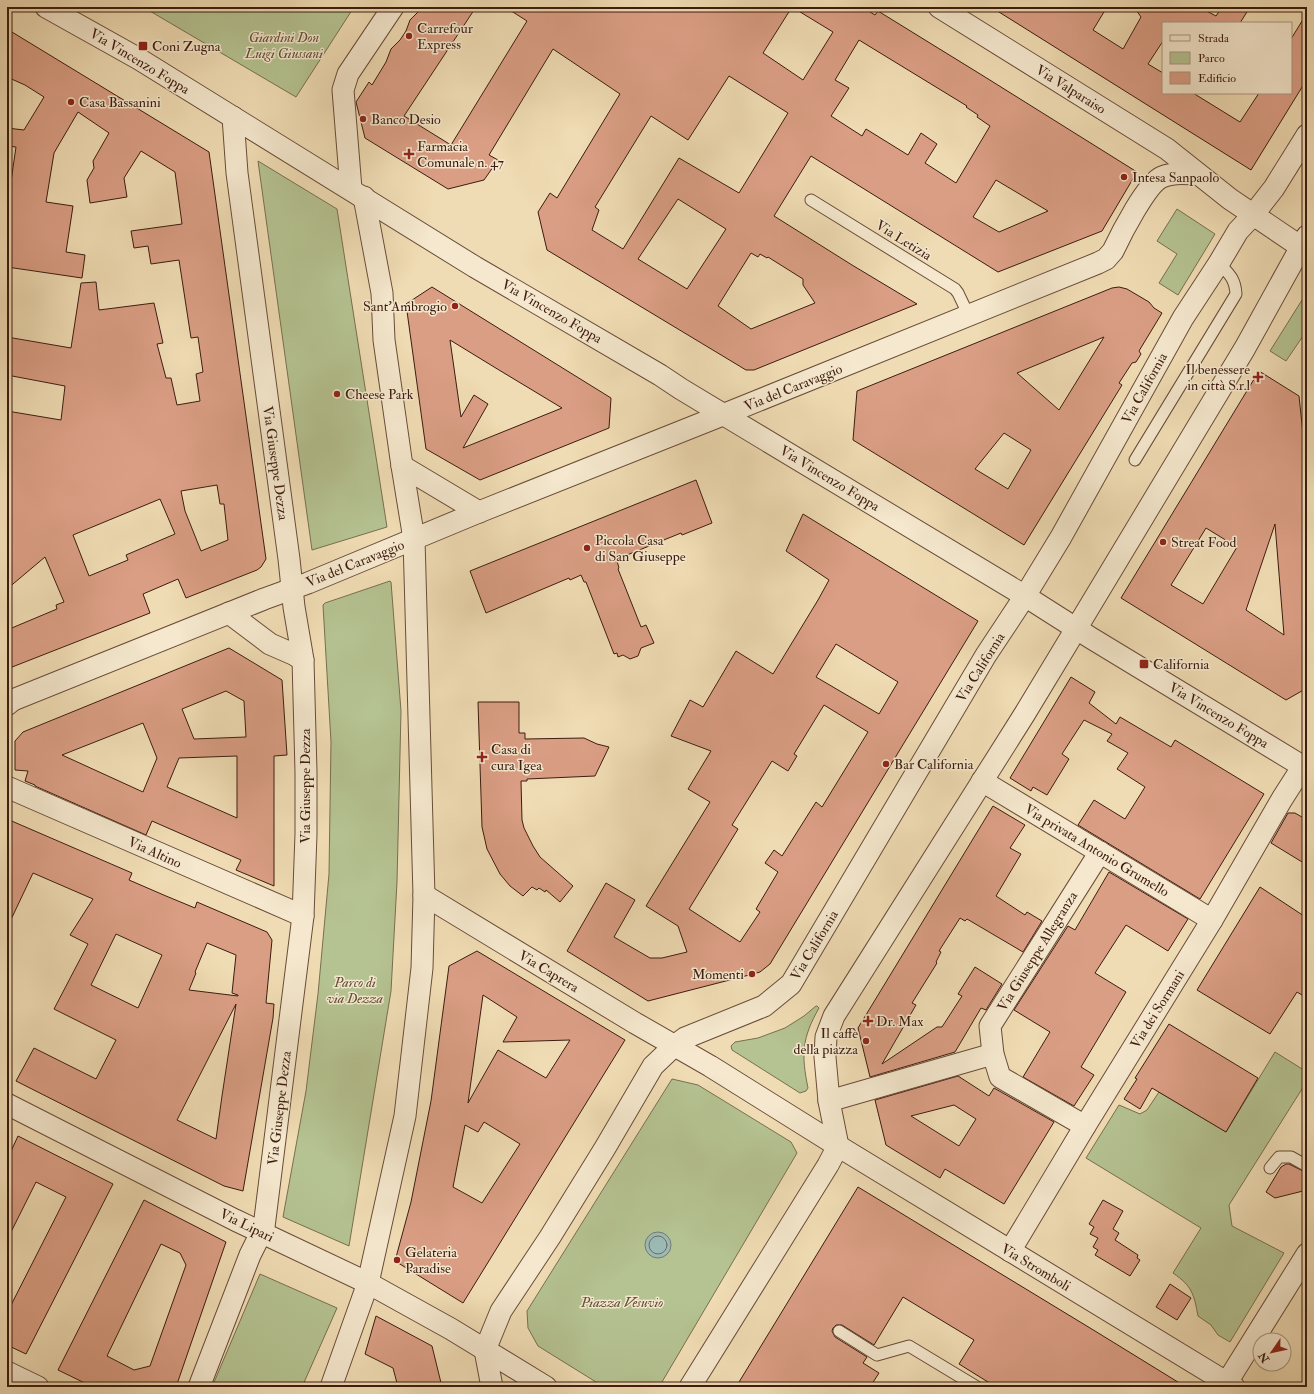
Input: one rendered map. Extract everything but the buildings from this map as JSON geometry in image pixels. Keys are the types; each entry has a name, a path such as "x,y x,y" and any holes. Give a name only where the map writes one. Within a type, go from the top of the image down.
{"street":[{"name":"Via Vincenzo Foppa","path":"46,7 139,59 475,266 725,414 1305,768"},
{"path":"331,1387 368,1283 405,1116 422,968 424,895 414,539 384,340 382,293 348,154 343,90 348,74 393,7"},
{"name":"Via Valparaiso","path":"939,7 1167,149 1199,176 1253,215 1305,244"},
{"name":"Via Giuseppe Dezza","path":"199,1387 250,1255 262,1232 265,1219 303,916 306,834 303,660 292,589 237,173 232,117"},
{"name":"Via California","path":"674,1046 698,1032 764,1006 791,984 986,655 1025,596 1061,537 1183,318 1220,263 1238,230 1253,215 1274,188 1307,135"},
{"name":"Via del Caravaggio","path":"9,702 1098,263 1106,259 1113,250 1151,185 1161,177 1167,175 1187,173 1199,176"},
{"path":"690,1387 828,1165 838,1146 830,1101 825,1057 826,1037 834,1016 1076,629 1245,348 1305,244"},
{"path":"402,466 479,512"},
{"path":"230,613 270,644 303,660"},
{"name":"Via dei Sormani","path":"1010,1251 1084,1126 1212,920 1282,799 1305,768"},
{"name":"Via privata Antonio Grumello","path":"982,781 1212,920"},
{"name":"Via Altino","path":"7,787 303,916"},
{"name":"Via Giuseppe Allegranza","path":"1084,1126 1000,1077 993,1054 990,1026 1100,852"},
{"name":"Via Caprera","path":"424,895 674,1046"},
{"path":"492,1387 484,1350 501,1312 550,1237 605,1148 646,1076 653,1066 674,1046 710,1066 838,1146"},
{"path":"830,1101 993,1054"},
{"name":"Via Lipari","path":"7,1104 262,1232 368,1283 452,1329 484,1350"},
{"name":"Via Stromboli","path":"838,1146 1228,1386"},
{"path":"1228,1386 1307,1254"},
{"path":"484,1350 546,1387"},
{"path":"7,1372 38,1387"}],"lane":[{"name":"Via Letizia","path":"811,200 955,289 969,316"},
{"name":"Via California","path":"1134,460 1236,294 1232,277 1220,263"},
{"path":"1270,1168 1279,1158 1291,1157 1307,1166"},
{"path":"839,1331 877,1355 909,1346 977,1387"}],"green space":[{"name":"Giardini Don Luigi Giussani","path":"143,7 354,7 296,97"},
{"path":"258,161 337,209 387,527 312,550"},
{"path":"1177,209 1215,234 1178,295 1159,283 1177,254 1157,241"},
{"path":"1307,292 1307,333 1305,333 1286,361 1270,351"},
{"name":"Parco di via Dezza","path":"390,581 401,711 397,882 391,991 349,1246 283,1217 306,1091 318,994 329,874 331,742 323,605 325,603"},
{"path":"816,1006 819,1008 809,1028 804,1046 804,1065 808,1088 806,1091 800,1093 732,1050 731,1046 735,1042 758,1038 785,1028 804,1016"},
{"path":"1275,1052 1307,1072 1307,1081 1229,1205 1232,1226 1284,1253 1230,1342 1218,1335 1211,1325 1198,1316 1191,1291 1184,1282 1173,1273 1201,1228 1086,1158 1119,1105 1140,1114 1147,1110 1159,1092 1226,1132"},
{"name":"Piazza Vesuvio","path":"672,1079 698,1085 791,1142 797,1153 659,1387 604,1387 538,1346 528,1328 527,1311"},
{"path":"260,1274 337,1308 302,1387 212,1387"}],"water":[{"path":"658,1232 667,1236 671,1245 667,1254 658,1258 649,1254 645,1245 649,1236"}],"place":[{"name":"Carrefour Express","path":"409,36"},
{"name":"Coni Zugna","path":"143,46"},
{"name":"Casa Bassanini","path":"71,102"},
{"name":"Banco Desio","path":"363,119"},
{"name":"Farmacia Comunale n. 47","path":"409,154"},
{"name":"Intesa Sanpaolo","path":"1124,177"},
{"name":"Sant'Ambrogio","path":"455,306"},
{"name":"Il benessere in città S.r.l","path":"1258,377"},
{"name":"Cheese Park","path":"337,394"},
{"name":"Streat Food","path":"1163,542"},
{"name":"Piccola Casa di San Giuseppe","path":"587,548"},
{"name":"California","path":"1144,664"},
{"name":"Casa di cura Igea","path":"482,757"},
{"name":"Bar California","path":"886,764"},
{"name":"Momenti","path":"752,974"},
{"name":"Dr. Max","path":"868,1021"},
{"name":"Il caffè della piazza","path":"866,1041"},
{"name":"Gelateria Paradise","path":"397,1260"}]}
